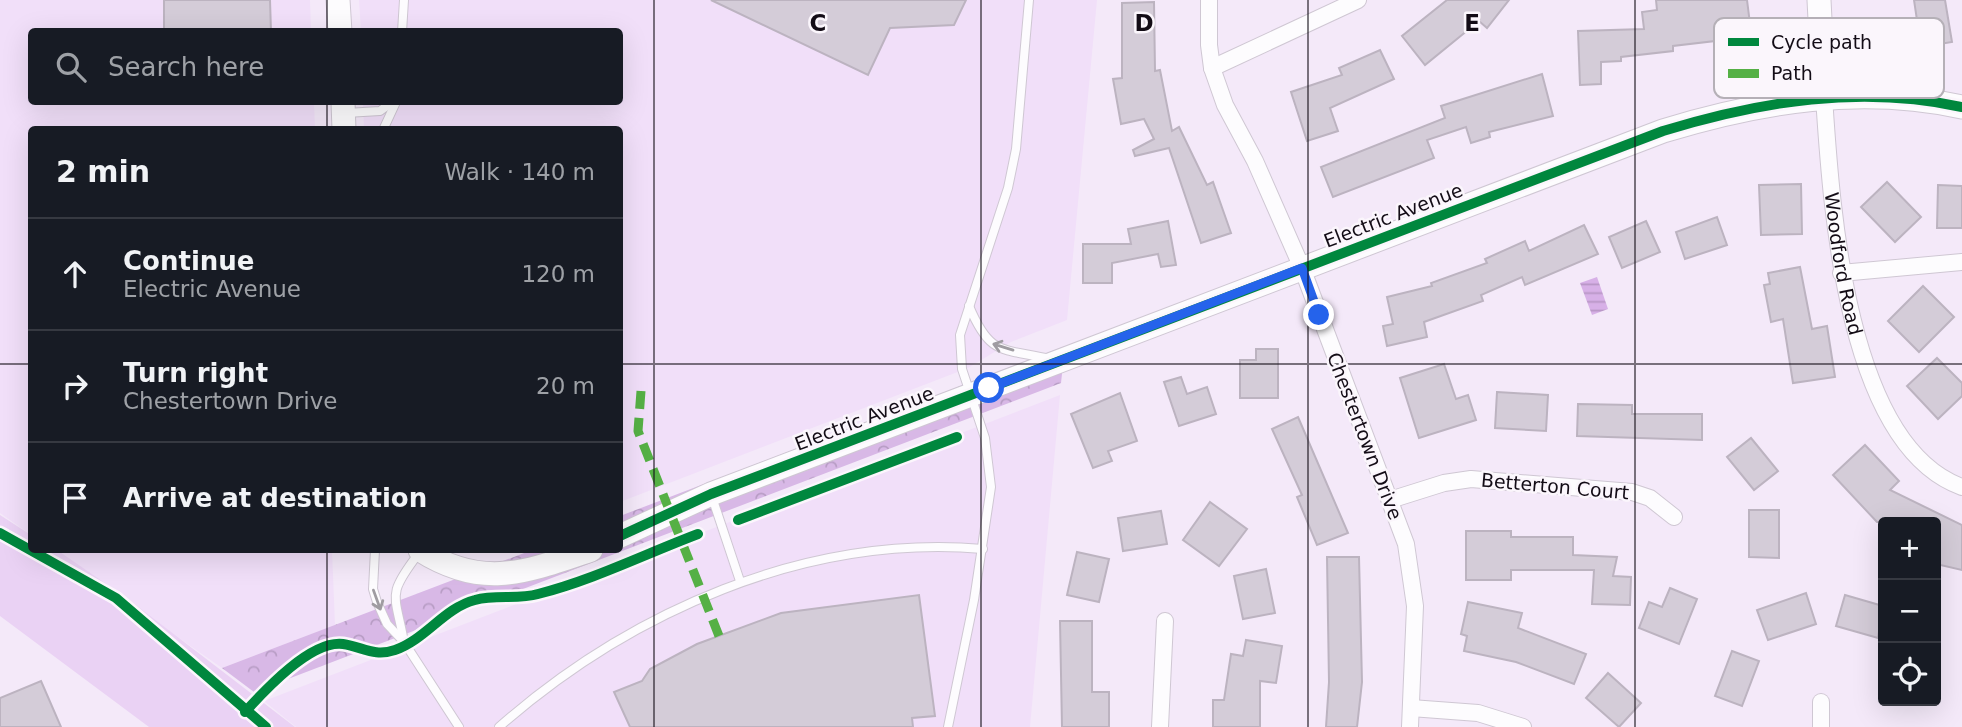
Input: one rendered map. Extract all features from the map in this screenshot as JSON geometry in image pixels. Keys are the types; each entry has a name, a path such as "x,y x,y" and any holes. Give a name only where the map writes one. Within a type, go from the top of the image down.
{"street":[{"path":"338,0 340,28"},
{"name":"Chestertown Drive","path":"1209,0 1212,68 1225,105 1255,161 1302,268 1406,544 1415,606 1410,727"},
{"path":"1212,68 1358,0"},
{"name":"Woodford Road","path":"1819,0 1820,18"},
{"name":"Electric Avenue","path":"623,535 711,494 1663,131 1767,104 1816,98"},
{"name":"Woodford Road","path":"1824,98 1841,273 1854,327 1892,422 1914,455 1933,472 1962,487"},
{"name":"Electric Avenue","path":"1897,98 1962,107"},
{"path":"1841,273 1962,262"},
{"name":"Betterton Court","path":"1390,500 1444,483 1493,478 1632,492 1650,498 1674,517"},
{"path":"427,553 457,568 483,574 510,575 527,572 581,553"},
{"path":"1160,727 1165,621"},
{"path":"1821,702 1821,727"},
{"path":"1411,708 1478,713 1523,727"}],"lane":[{"path":"402,28 404,0"},
{"path":"948,727 989,512 990,463 960,350 960,335 999,218 1016,149 1029,0"},
{"path":"344,115 380,111 389,105"},
{"path":"385,126 393,105"},
{"path":"969,306 981,334 995,346 1059,361"},
{"path":"711,494 740,581"},
{"path":"499,727 585,659 659,619 740,581 845,556 942,545 983,549"},
{"path":"375,553 373,589 387,624 404,642 459,727"},
{"path":"404,642 394,599 395,587 419,553"}],"shaded area":[{"path":"0,0 310,0 311,28 28,28 28,105 314,105 315,126 28,126 28,533 0,513"},
{"path":"359,0 1097,0 1067,320 1011,342 968,368 623,501 623,126 364,126 363,105 623,105 623,28 361,28"},
{"path":"1597,277 1608,309 1592,315 1580,283"},
{"path":"1060,395 1030,727 296,727 264,701"},
{"path":"0,515 28,533 28,553 61,553 128,599 295,727 149,727 0,616"},
{"path":"57,553 332,553 335,625 222,668"}],"green space":[{"path":"1065,346 1061,383 623,551 623,515"},
{"path":"524,553 617,553 254,692 222,668"}],"building":[{"path":"164,0 270,0 271,28 164,28"},
{"path":"711,0 966,0 954,25 890,28 868,75"},
{"path":"1447,0 1509,0 1487,28 1479,21 1425,65 1402,36"},
{"path":"1656,0 1747,0 1749,18 1714,18 1714,41 1673,46 1673,51 1601,62 1601,84 1580,85 1578,31 1644,29 1642,12 1657,10"},
{"path":"1914,0 1945,0 1952,42 1944,43 1944,18 1917,18"},
{"path":"1154,2 1155,71 1160,70 1172,131 1179,127 1207,185 1213,182 1231,233 1201,243 1169,148 1135,156 1133,150 1154,139 1144,119 1121,124 1113,79 1122,78 1122,3"},
{"path":"1380,50 1394,79 1330,108 1338,131 1307,141 1291,92 1342,75 1339,68"},
{"path":"1542,74 1553,116 1489,132 1490,137 1471,143 1466,127 1427,140 1434,158 1333,197 1321,167 1445,118 1441,106"},
{"path":"1887,182 1921,217 1895,242 1861,207"},
{"path":"1801,184 1802,234 1761,235 1759,185"},
{"path":"1938,185 1962,186 1962,228 1937,228"},
{"path":"1717,217 1727,245 1685,259 1676,232"},
{"path":"1168,221 1176,265 1161,267 1158,254 1112,263 1112,283 1083,283 1083,244 1131,244 1128,229"},
{"path":"1646,221 1660,252 1622,268 1609,237"},
{"path":"1584,225 1598,254 1525,285 1522,277 1481,295 1483,301 1424,322 1427,337 1387,346 1383,326 1393,324 1387,297 1432,286 1431,283 1487,263 1485,259 1525,241 1529,251"},
{"path":"1800,267 1812,329 1827,326 1835,377 1793,383 1783,319 1771,322 1764,285 1770,284 1768,273"},
{"path":"1923,286 1954,317 1919,352 1888,321"},
{"path":"1256,349 1278,349 1278,398 1240,398 1240,360 1256,360"},
{"path":"1937,358 1962,383 1962,396 1938,419 1907,386"},
{"path":"1444,364 1456,399 1468,395 1476,420 1419,438 1400,378"},
{"path":"1181,377 1187,394 1207,387 1216,414 1179,426 1164,382"},
{"path":"1497,392 1548,395 1546,431 1495,428"},
{"path":"1120,393 1137,441 1108,451 1112,461 1093,468 1071,414"},
{"path":"1578,404 1632,405 1632,414 1702,414 1702,440 1577,436"},
{"path":"1298,417 1348,533 1317,545 1297,497 1302,495 1272,429"},
{"path":"1751,438 1778,471 1754,490 1727,457"},
{"path":"1865,445 1899,481 1890,490 1962,525 1962,570 1941,565 1941,517 1878,517 1877,522 1833,475"},
{"path":"1210,502 1247,529 1219,566 1183,540"},
{"path":"1749,510 1779,510 1779,558 1749,557"},
{"path":"1161,511 1167,544 1123,551 1118,518"},
{"path":"1466,531 1511,531 1511,537 1573,537 1573,555 1617,557 1613,576 1631,577 1630,605 1592,604 1594,570 1511,570 1511,580 1466,580"},
{"path":"1077,552 1109,559 1099,602 1067,595"},
{"path":"1327,557 1359,557 1362,682 1357,727 1326,727 1329,682"},
{"path":"1266,569 1275,613 1243,619 1234,576"},
{"path":"1670,588 1697,599 1679,644 1639,628 1649,602 1662,607"},
{"path":"1806,593 1816,624 1768,640 1757,610"},
{"path":"919,595 935,716 912,718 913,727 630,727 614,692 642,681 650,669 697,644 781,613"},
{"path":"1845,595 1878,605 1878,638 1836,626"},
{"path":"1468,602 1522,613 1518,628 1586,654 1574,684 1516,662 1464,651 1467,636 1461,634"},
{"path":"1060,621 1092,621 1092,692 1109,692 1109,727 1062,727"},
{"path":"1246,640 1282,646 1276,683 1260,681 1260,727 1213,727 1213,700 1224,700 1231,654 1243,656"},
{"path":"1732,651 1759,661 1742,706 1715,696"},
{"path":"1608,673 1641,703 1619,727 1586,698"},
{"path":"41,681 61,727 0,727 0,698"}],"marked path":[{"path":"641,391 638,431 719,636"}],"cycle path":[{"path":"623,535 711,494 1663,131 1774,104 1836,98"},
{"path":"1899,98 1962,107"},
{"path":"738,520 957,437"},
{"path":"0,533 28,549"},
{"path":"245,712 290,668 317,650 343,644 375,652 395,650 416,639 464,604 483,598 530,596 558,588 698,534"},
{"path":"36,553 116,598 266,727"}],"route":[{"path":"989,388 1302,268 1319,315"}]}
